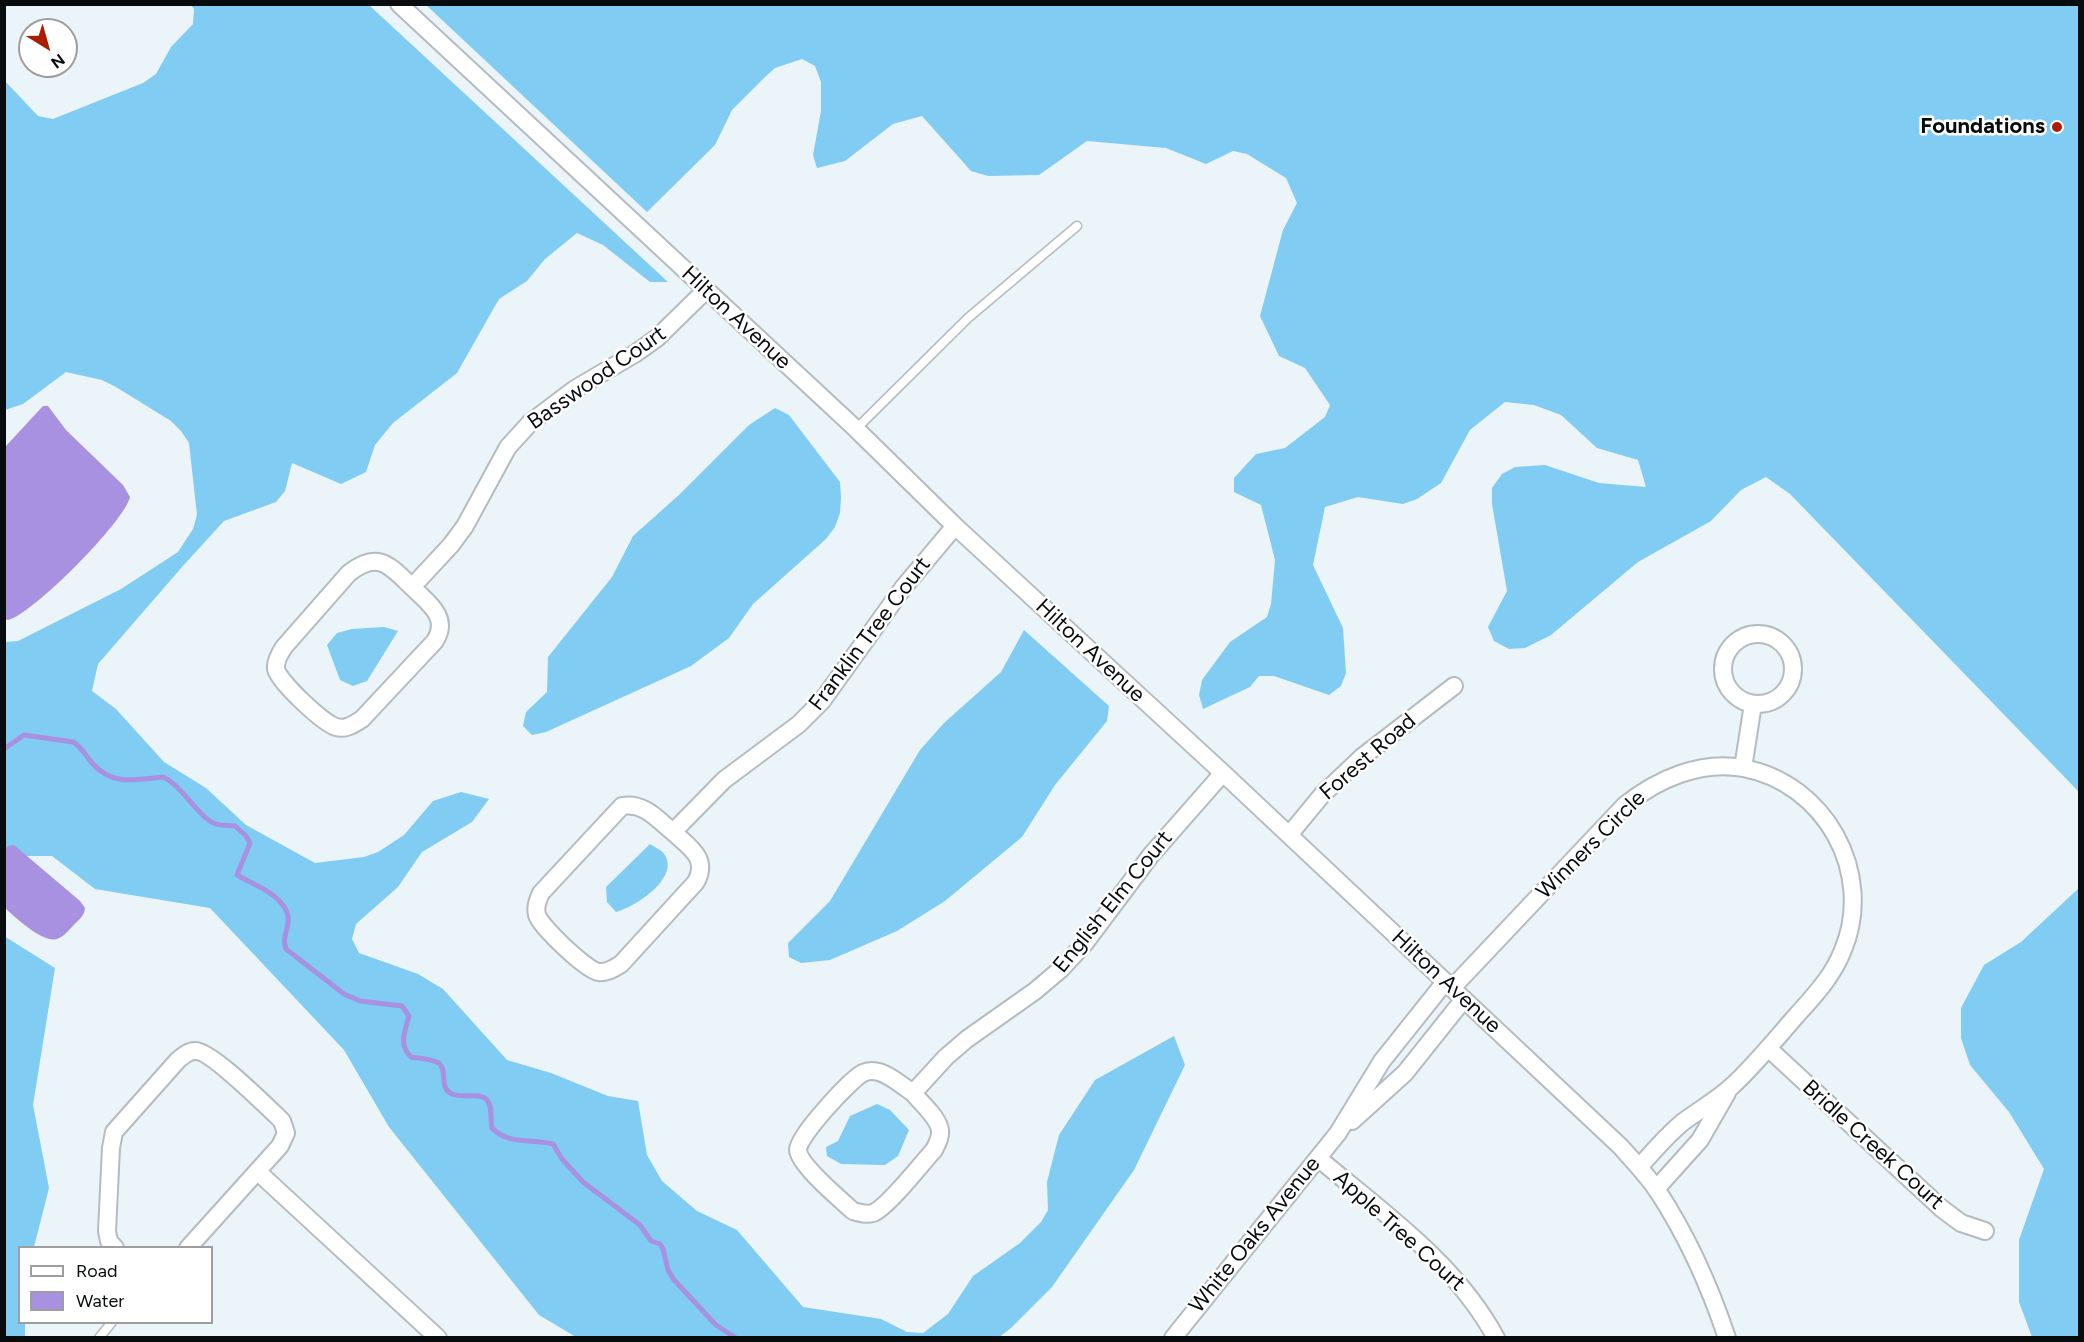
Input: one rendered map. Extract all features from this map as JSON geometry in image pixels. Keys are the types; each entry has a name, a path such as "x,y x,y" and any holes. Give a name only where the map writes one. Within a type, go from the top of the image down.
{"street":[{"name":"Hilton Avenue","path":"399,4 1578,1105 1639,1167 1656,1189 1693,1257 1727,1338"},
{"name":"Basswood Court","path":"412,588 465,526 508,447 530,423 575,389 657,338 706,290"},
{"name":"Franklin Tree Court","path":"673,832 724,780 800,724 822,701 903,588 956,526"},
{"path":"375,561 393,569 412,588 434,610 441,621 440,633 362,719 351,727 338,728 327,722 281,679 276,668 278,656 284,647 350,573 362,564 375,561"},
{"path":"1752,634 1764,634 1775,638 1788,650 1793,662 1793,674 1786,691 1777,699 1766,704 1754,704 1742,701 1729,689 1723,673 1724,661 1732,645 1741,638 1752,634"},
{"name":"Forest Road","path":"1289,835 1322,795 1362,757 1454,686"},
{"path":"1743,768 1754,704"},
{"name":"Winners Circle","path":"1454,990 1625,805 1665,779 1711,768 1743,768 1759,772 1790,787 1816,809 1837,836 1850,867 1852,917 1844,950 1817,992 1731,1087 1681,1123 1639,1167"},
{"name":"English Elm Court","path":"913,1093 946,1057 967,1039 1035,991 1061,969 1085,943 1159,846 1223,773"},
{"path":"633,804 645,808 673,832 701,862 701,872 696,882 621,964 610,970 599,972 588,967 544,926 538,917 536,904 542,893 622,806 633,804"},
{"name":"White Oaks Avenue","path":"1338,1133 1405,1073 1454,990"},
{"name":"White Oaks Avenue","path":"1173,1338 1338,1133 1382,1060 1454,990"},
{"name":"Bridle Creek Court","path":"1768,1047 1941,1208 1961,1223 1985,1231"},
{"path":"114,1246 107,1236 111,1148 114,1132 178,1060 187,1053 195,1051 210,1057 282,1121 286,1133 280,1146 258,1172 190,1246"},
{"path":"874,1071 889,1077 913,1093 940,1130 934,1150 884,1205 873,1213 864,1214 854,1211 804,1163 798,1151 799,1142 805,1132 864,1072 874,1071"},
{"name":"Winners Circle","path":"1656,1189 1700,1140 1731,1087"},
{"name":"Apple Tree Court","path":"1318,1158 1447,1270 1469,1296 1496,1338"},
{"path":"258,1172 438,1338"}],"lane":[{"path":"856,429 968,318 1077,226"},
{"path":"99,1338 111,1324"}],"shaded area":[{"path":"191,5 369,5 668,282 650,282 603,245 577,233 545,259 527,281 499,299 457,373 393,423 375,445 366,472 341,484 292,463 285,491 276,502 224,521 98,664 92,691 116,709 164,762 206,788 246,825 315,863 364,857 378,852 404,835 433,801 461,792 489,799 472,822 422,852 398,887 356,924 352,939 359,953 418,974 443,989 507,1060 551,1073 608,1096 638,1101 647,1155 662,1181 697,1211 737,1230 803,1307 881,1319 907,1332 923,1333 948,1314 973,1276 1020,1243 1041,1222 1048,1210 1047,1182 1059,1135 1095,1080 1174,1036 1185,1065 1134,1170 1052,1287 998,1338 576,1337 539,1315 389,1127 344,1050 210,908 95,889 52,856 24,856 5,868 5,642 18,641 121,589 178,552 193,529 197,515 189,443 171,421 116,387 102,380 66,372 23,404 5,410 4,80 38,116 53,119 143,83 156,74 171,47 193,24 194,9"},
{"path":"426,5 2079,5 2079,792 1790,494 1766,477 1741,490 1711,521 1638,562 1551,635 1525,648 1509,649 1494,641 1488,627 1507,591 1492,504 1492,488 1502,474 1515,467 1545,465 1599,483 1646,487 1638,460 1597,448 1561,415 1534,405 1505,402 1470,430 1441,483 1417,499 1403,504 1358,497 1325,507 1313,565 1343,628 1346,673 1341,686 1329,695 1274,676 1259,676 1250,687 1203,709 1199,695 1202,680 1230,642 1267,617 1271,604 1275,560 1261,505 1234,492 1234,478 1256,454 1285,448 1325,417 1330,405 1305,368 1279,356 1260,316 1283,230 1297,203 1286,178 1247,154 1233,151 1206,164 1166,148 1087,141 1039,175 988,176 971,171 922,116 893,124 845,161 817,168 813,155 821,111 821,82 815,66 802,59 775,68 764,78 732,110 715,145 647,212"},
{"path":"775,408 789,415 840,482 840,513 835,527 826,539 753,604 729,638 691,666 546,732 532,735 523,726 526,712 547,692 548,657 612,577 633,536 680,494 749,425"},
{"path":"384,627 398,631 367,681 353,686 340,680 327,645 337,633 352,629"},
{"path":"1024,630 1109,706 1107,721 1055,785 1022,837 945,901 897,931 830,960 801,963 789,957 788,943 830,901 920,750 944,723 1001,672"},
{"path":"650,844 665,855 668,864 666,873 653,891 634,904 616,912 607,902 606,887"},
{"path":"2079,888 2079,1337 2032,1337 2019,1302 2019,1240 2044,1169 2009,1112 1970,1065 1961,1038 1961,1008 1984,965 2021,942"},
{"path":"4,936 55,968 33,1105 49,1188 34,1246 18,1246 18,1324 25,1324 25,1338 5,1337"},
{"path":"877,1104 890,1110 909,1130 898,1156 885,1165 841,1164 827,1156 826,1147 838,1141 850,1116"}],"water":[{"path":"43,406 48,406 66,430 123,485 130,497 112,526 76,566 36,602 8,620 4,619 5,447"},
{"path":"14,845 80,901 85,908 84,914 57,939 44,937 37,933 5,908 5,850 8,846"}],"waterway":[{"path":"4,749 24,735 73,742 82,749 92,763 108,775 124,780 163,777 177,787 210,821 218,825 235,826 250,843 237,875 267,891 281,902 288,916 284,940 286,949 344,994 360,1001 402,1006 409,1016 404,1032 404,1043 411,1057 439,1063 442,1066 445,1086 450,1093 459,1096 484,1097 491,1110 492,1128 499,1134 513,1139 553,1144 562,1159 583,1182 640,1225 651,1241 660,1244 668,1270 674,1280 716,1325 736,1338"}],"place":[{"name":"Foundations","path":"2057,127"}]}
